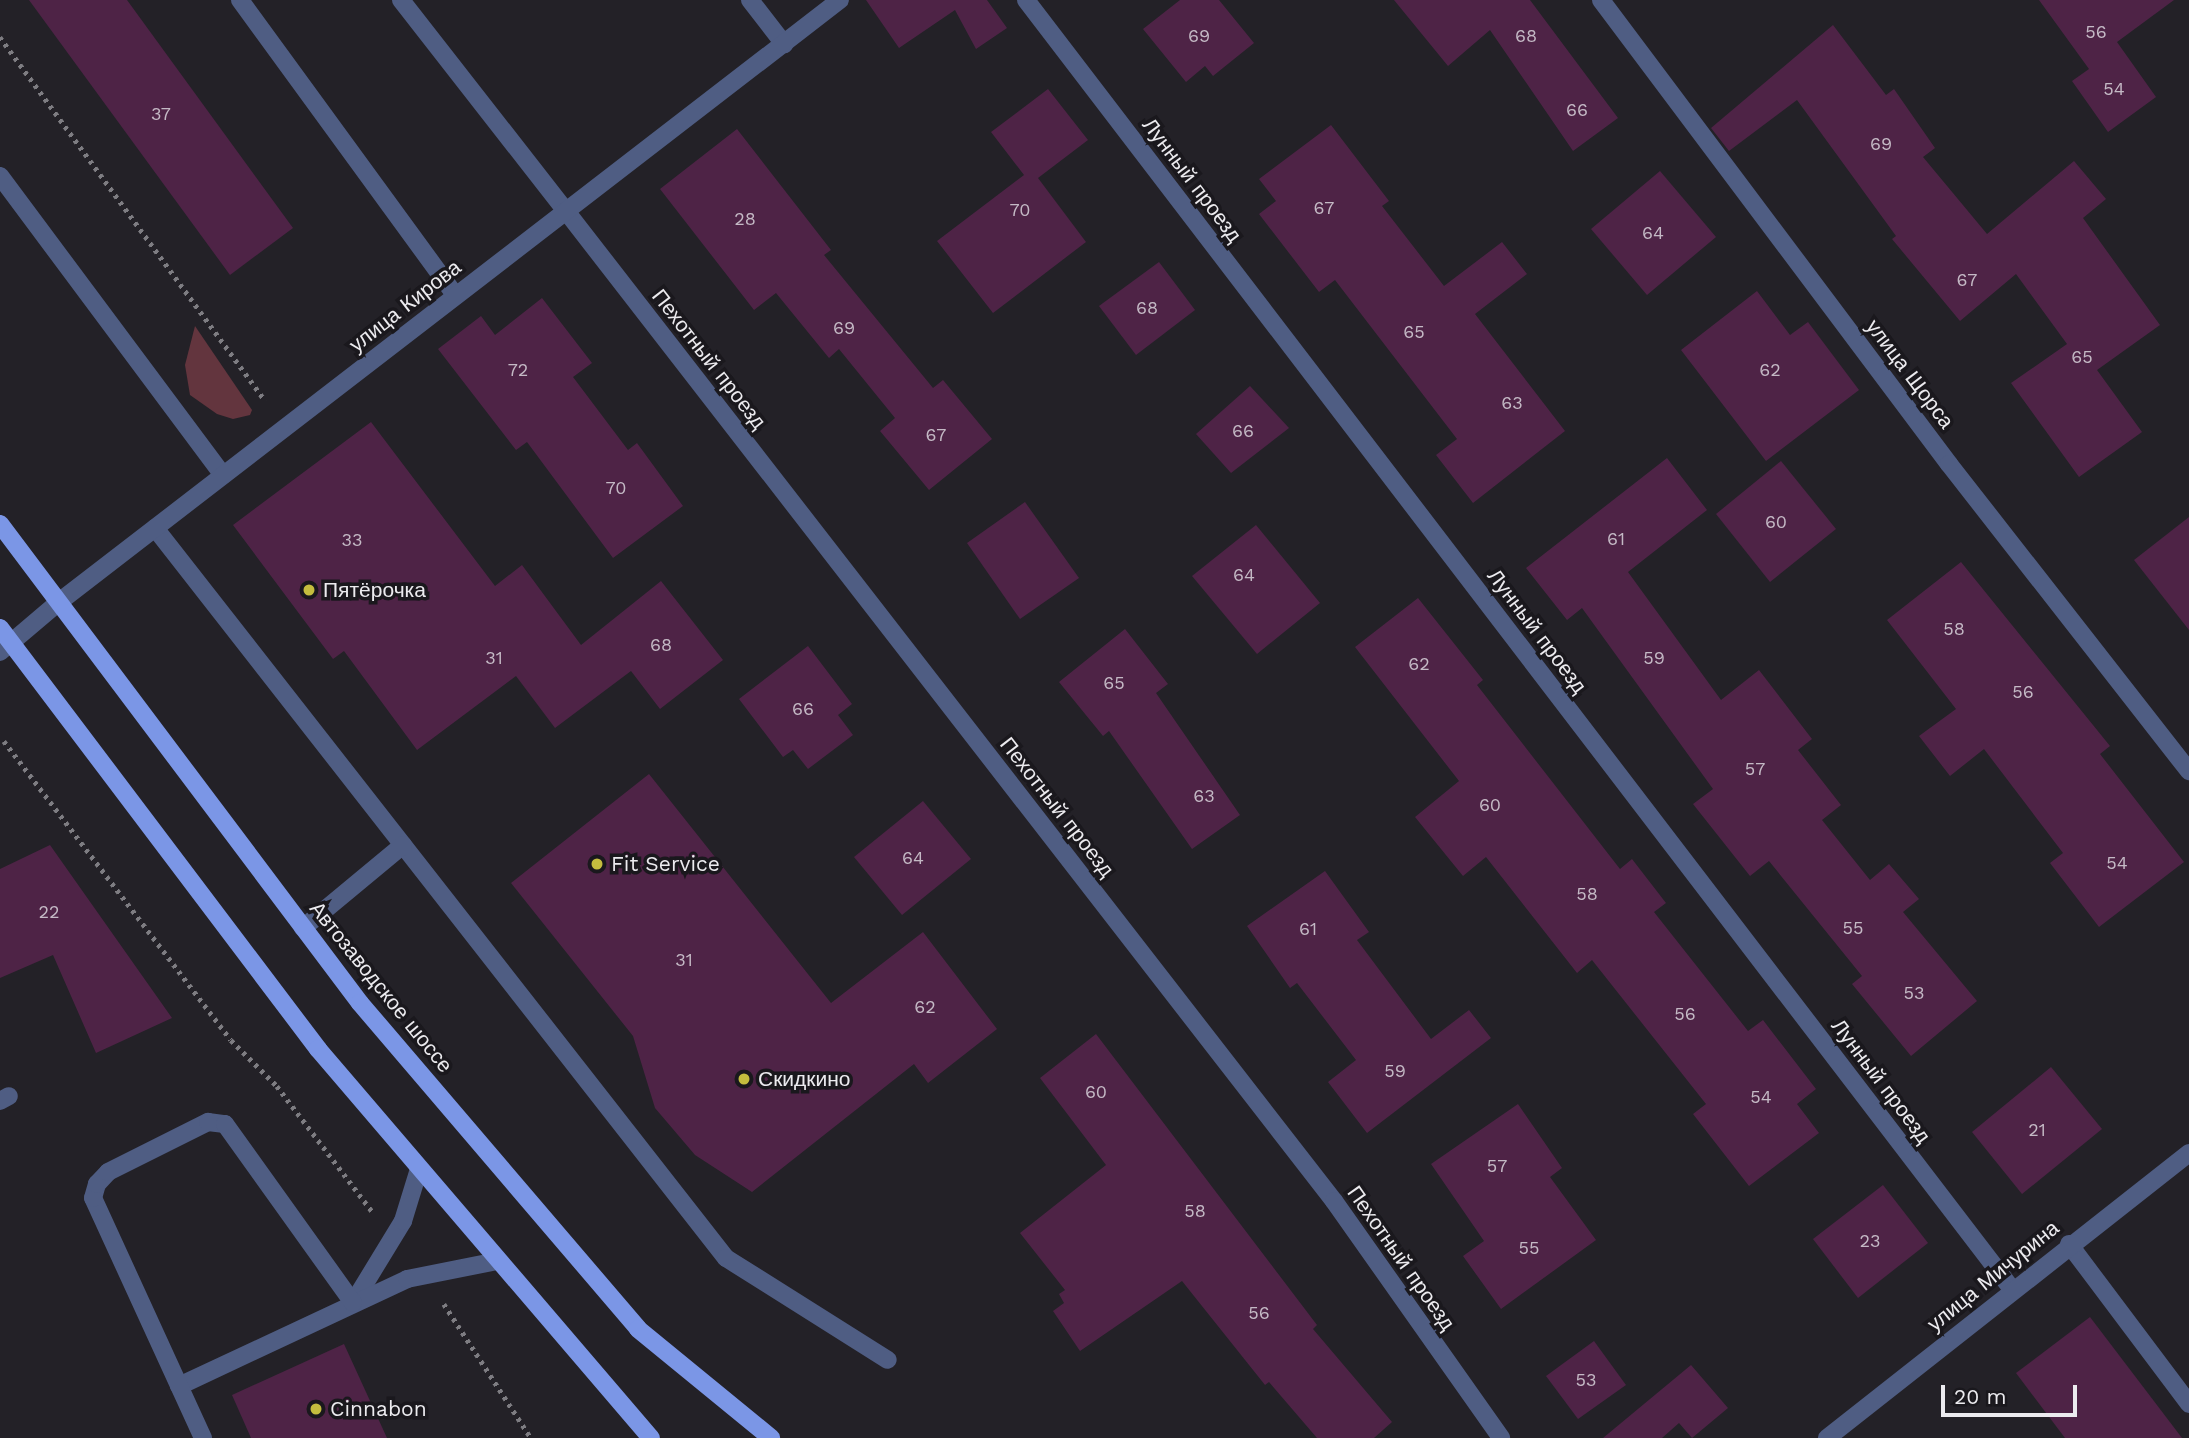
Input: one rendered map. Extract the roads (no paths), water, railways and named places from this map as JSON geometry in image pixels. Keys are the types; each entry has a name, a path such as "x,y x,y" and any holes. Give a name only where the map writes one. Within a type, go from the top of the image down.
{"main road":[{"name":"Автозаводское шоссе","path":"0,524 360,1003 638,1329 771,1438"},
{"path":"0,628 6,648 318,1049 651,1438"}],"street":[{"path":"240,0 456,296"},
{"name":"Пехотный проезд","path":"401,0 1334,1201 1500,1438"},
{"path":"750,0 784,44"},
{"name":"улица Кирова","path":"6,648 59,602 841,0"},
{"name":"Лунный проезд","path":"1026,0 2012,1289"},
{"name":"улица Щорса","path":"1601,0 1949,464 2189,771"},
{"path":"0,176 223,475"},
{"path":"155,528 726,1258 888,1360"},
{"path":"303,928 403,845"},
{"path":"203,1438 93,1198 97,1184 108,1172 208,1122 225,1124 235,1133 353,1303"},
{"name":"улица Мичурина","path":"1827,1438 2069,1244 2189,1153"},
{"path":"353,1303 393,1239 419,1169"},
{"path":"2069,1244 2189,1404"},
{"path":"179,1387 353,1303 425,1273 497,1261"}],"place":[{"name":"Пятёрочка","path":"309,590"},
{"name":"Fit Service","path":"597,864"},
{"name":"Скидкино","path":"744,1079"},
{"name":"Cinnabon","path":"316,1409"}]}
